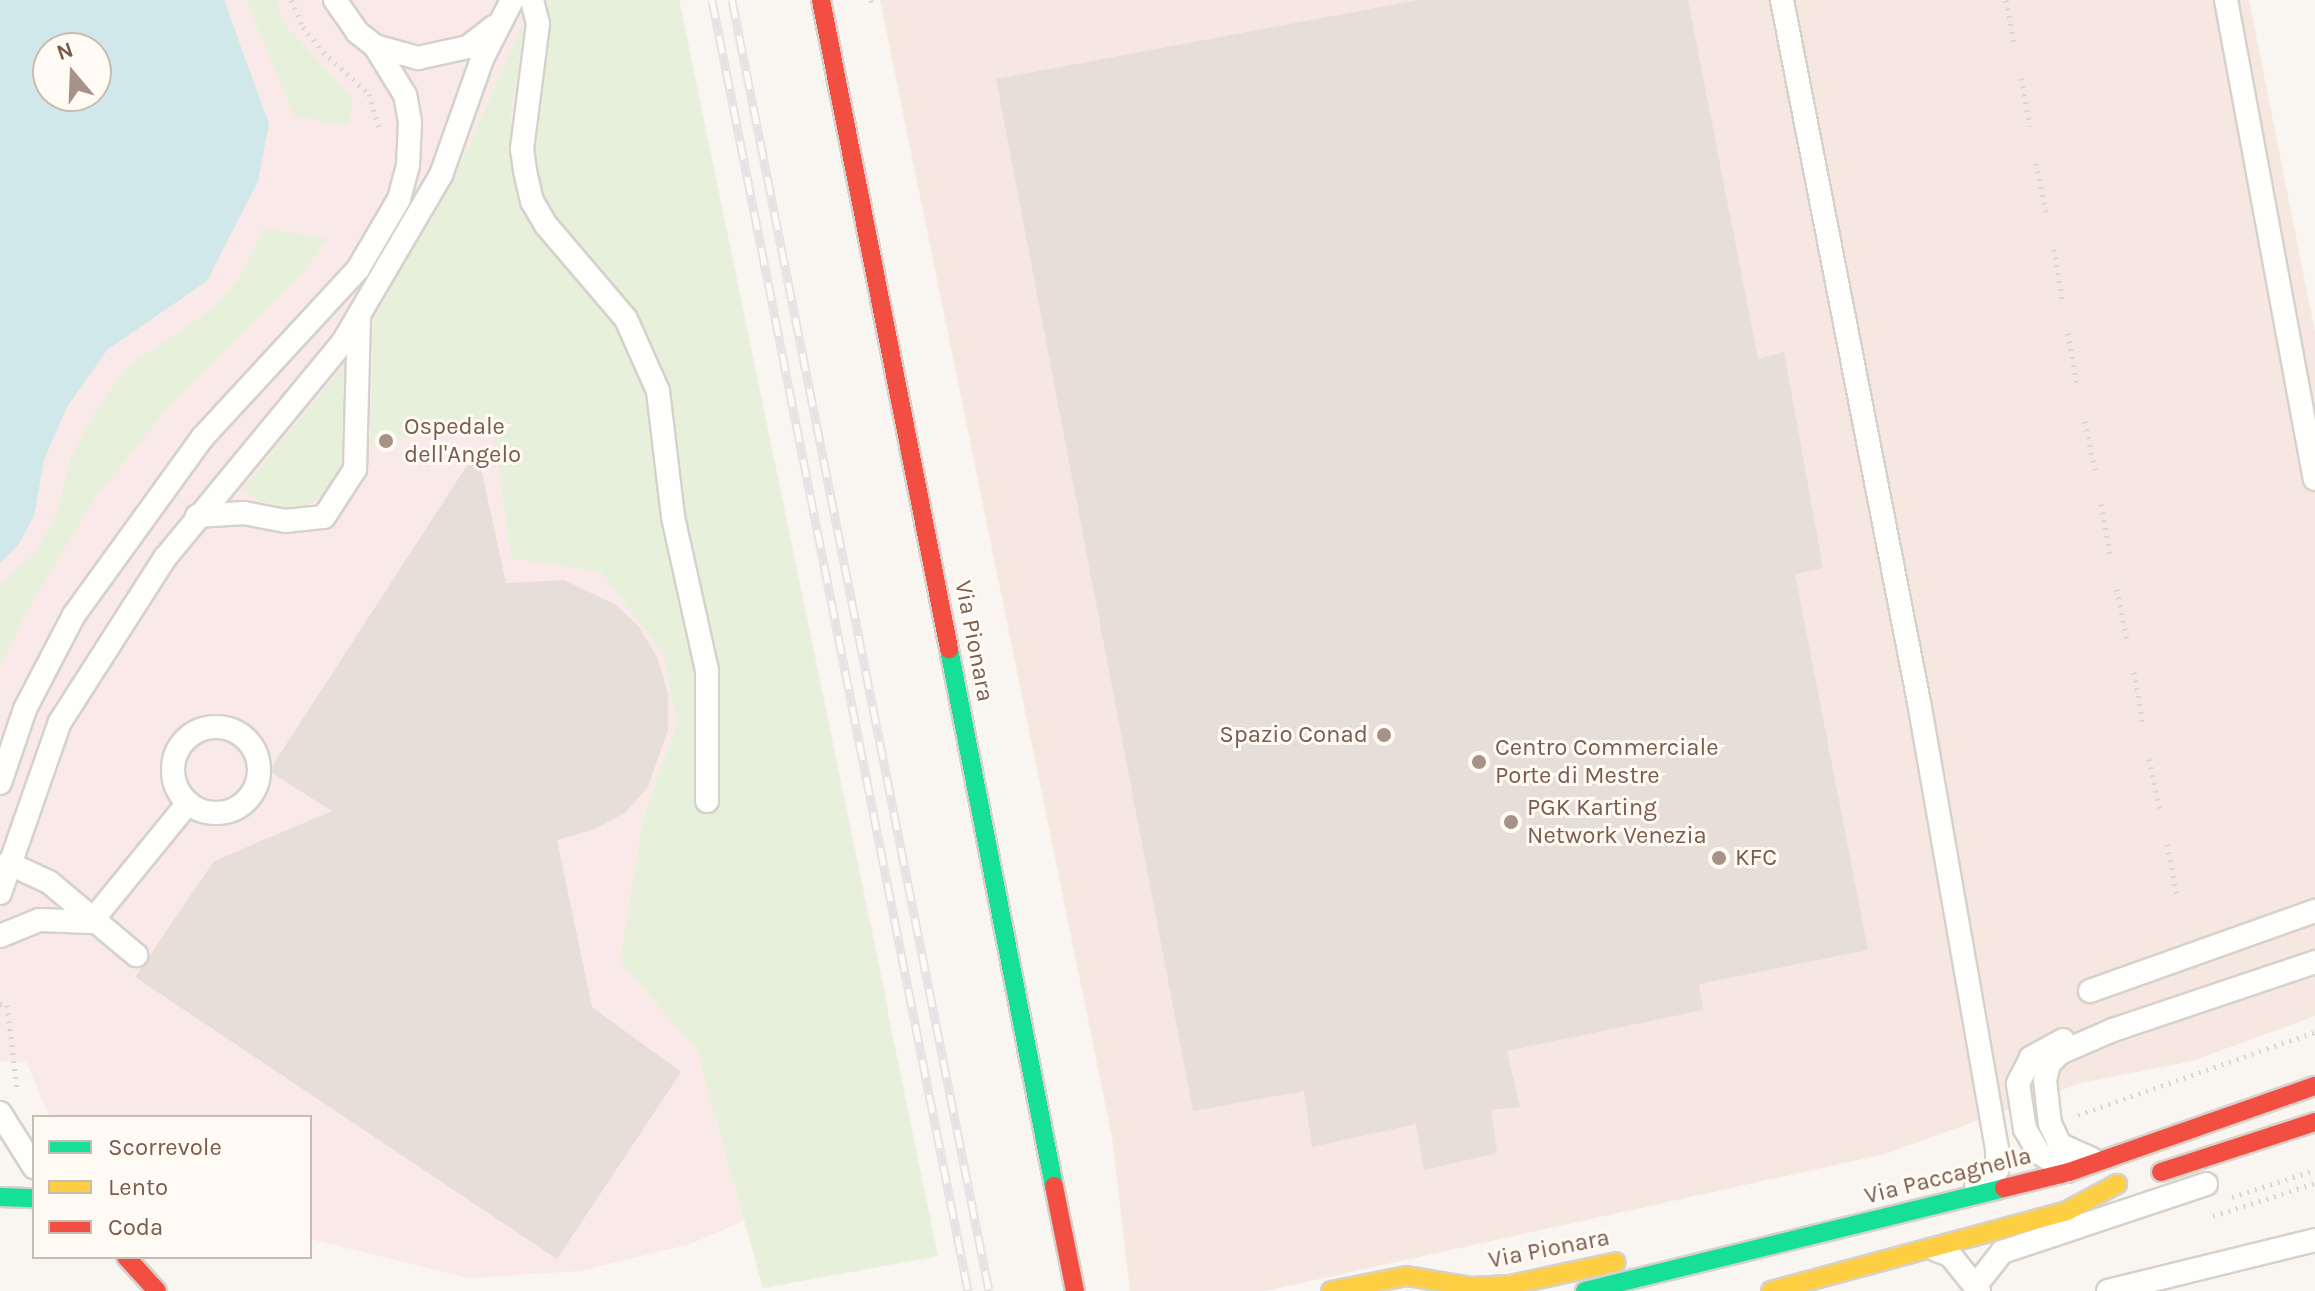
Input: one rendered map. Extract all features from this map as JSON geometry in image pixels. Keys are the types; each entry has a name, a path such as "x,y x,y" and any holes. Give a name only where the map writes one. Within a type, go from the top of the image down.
{"street":[{"name":"Via Pionara","path":"821,0 1075,1291"},
{"name":"Via Paccagnella","path":"1585,1291 2069,1172 2315,1086"},
{"name":"Via Paccagnella","path":"1824,1256 2150,1175 2315,1122"},
{"path":"2150,1175 2206,1184 2231,1177"},
{"path":"1771,1291 2067,1211 2117,1184"},
{"path":"0,1197 32,1198"},
{"name":"Via Pionara","path":"1331,1291 1407,1276 1472,1287 1510,1285 1689,1247 1728,1254"},
{"path":"128,1259 157,1291"},
{"path":"1660,1291 1768,1267"}],"lane":[{"path":"0,783 25,709 74,615 203,437 358,269 399,199 408,165 410,122 405,95 375,46 343,16 335,0"},
{"path":"532,0 538,24 523,137 525,171 532,201 546,225 626,319 658,391 673,517 705,657 710,726 707,801"},
{"path":"1782,0 1919,702 1997,1151 1997,1170 1947,1201"},
{"path":"2226,0 2315,479"},
{"path":"375,46 418,58 446,56 483,38 508,9"},
{"path":"0,893 60,722 197,516 298,401 359,315 441,175 482,59 508,9"},
{"path":"197,516 244,513 285,521 324,517 355,469 359,315"},
{"path":"91,922 188,803"},
{"path":"8,863 49,882 91,922 136,955"},
{"path":"2090,991 2315,911"},
{"path":"0,936 39,920 91,922"},
{"path":"2101,1161 2060,1145 2050,1124 2043,1095 2049,1064 2074,1045 2113,1030 2315,962"},
{"path":"2069,1172 2039,1153 2025,1129 2018,1084 2031,1058 2061,1041 2113,1030"},
{"path":"0,1113 32,1164"},
{"path":"2126,1214 2150,1175"},
{"path":"1931,1248 1950,1255 1978,1287 2002,1252 2126,1214 2206,1184"},
{"path":"2108,1291 2315,1240"}],"path":[{"path":"291,0 316,44 369,94 381,135"},
{"path":"2006,0 2014,44"},
{"path":"2021,78 2030,126"},
{"path":"2036,163 2046,212"},
{"path":"2054,249 2062,299"},
{"path":"2068,333 2077,384"},
{"path":"2085,421 2095,470"},
{"path":"2101,504 2110,553"},
{"path":"2117,589 2127,641"},
{"path":"2134,672 2143,725"},
{"path":"2149,759 2160,810"},
{"path":"2167,844 2177,895"},
{"path":"0,1004 7,1005 20,1099"},
{"path":"2050,1124 2315,1032"}],"shaded area":[{"name":"Ospedale dell'Angelo","path":"0,0 679,0 888,1007 888,1060 801,1196 690,1244 580,1271 468,1278 312,1239 312,1115 49,1115 26,1062 0,1061"},
{"path":"880,0 2249,0 2315,332 2315,1016 2192,1061 2081,1083 1885,1154 1265,1291 1130,1291 1112,1137"}],"green space":[{"path":"246,0 277,0 284,24 353,98 348,126 294,116"},
{"path":"544,0 679,0 938,1256 763,1288 697,1050 620,961 643,819 677,723 663,653 601,572 511,558 492,420 370,446 374,320 470,145 521,26 525,32 510,113 521,201 537,236 622,333 648,391 694,650 694,806 707,812 718,807 714,661 683,526 663,381 543,204 528,151 548,17"},
{"path":"263,228 327,239 302,274 163,414 94,499 27,611 0,668 0,585 34,554 54,520 71,457 96,411 126,368 209,311 239,279"},
{"path":"350,358 343,456 330,488 306,507 292,510 259,501 243,489"}],"water":[{"path":"0,0 224,0 269,124 258,181 207,281 107,350 67,407 44,460 34,516 18,545 0,563"}],"building":[{"name":"Centro Commerciale Porte di Mestre","path":"1418,0 1688,0 1758,359 1784,352 1823,568 1795,574 1868,950 1699,984 1703,1010 1507,1051 1520,1107 1491,1110 1497,1153 1424,1170 1416,1124 1312,1147 1304,1091 1193,1111 996,79"},
{"path":"477,450 506,583 564,580 616,605 639,627 657,657 668,693 668,730 648,787 626,812 595,829 557,840 592,1007 681,1072 557,1259 135,977 214,861 332,811 269,771"}],"railway":[{"path":"712,0 968,1291"},
{"path":"732,0 989,1291"}],"traffic: fast":[{"path":"949,649 1054,1186"},
{"path":"1585,1291 2004,1188"},
{"path":"0,1197 32,1198"}],"traffic: slow":[{"path":"1771,1291 2067,1211 2117,1184"},
{"path":"1331,1291 1407,1276 1472,1287 1510,1285 1616,1262"}],"traffic: jam":[{"path":"821,0 949,649"},
{"path":"2004,1188 2069,1172 2315,1086"},
{"path":"2161,1172 2315,1122"},
{"path":"1054,1186 1075,1291"},
{"path":"128,1259 157,1291"}],"place":[{"name":"Ospedale dell'Angelo","path":"386,441"},
{"name":"Spazio Conad","path":"1384,735"},
{"name":"Centro Commerciale Porte di Mestre","path":"1479,762"},
{"name":"PGK Karting Network Venezia","path":"1511,822"},
{"name":"KFC","path":"1719,858"}]}
